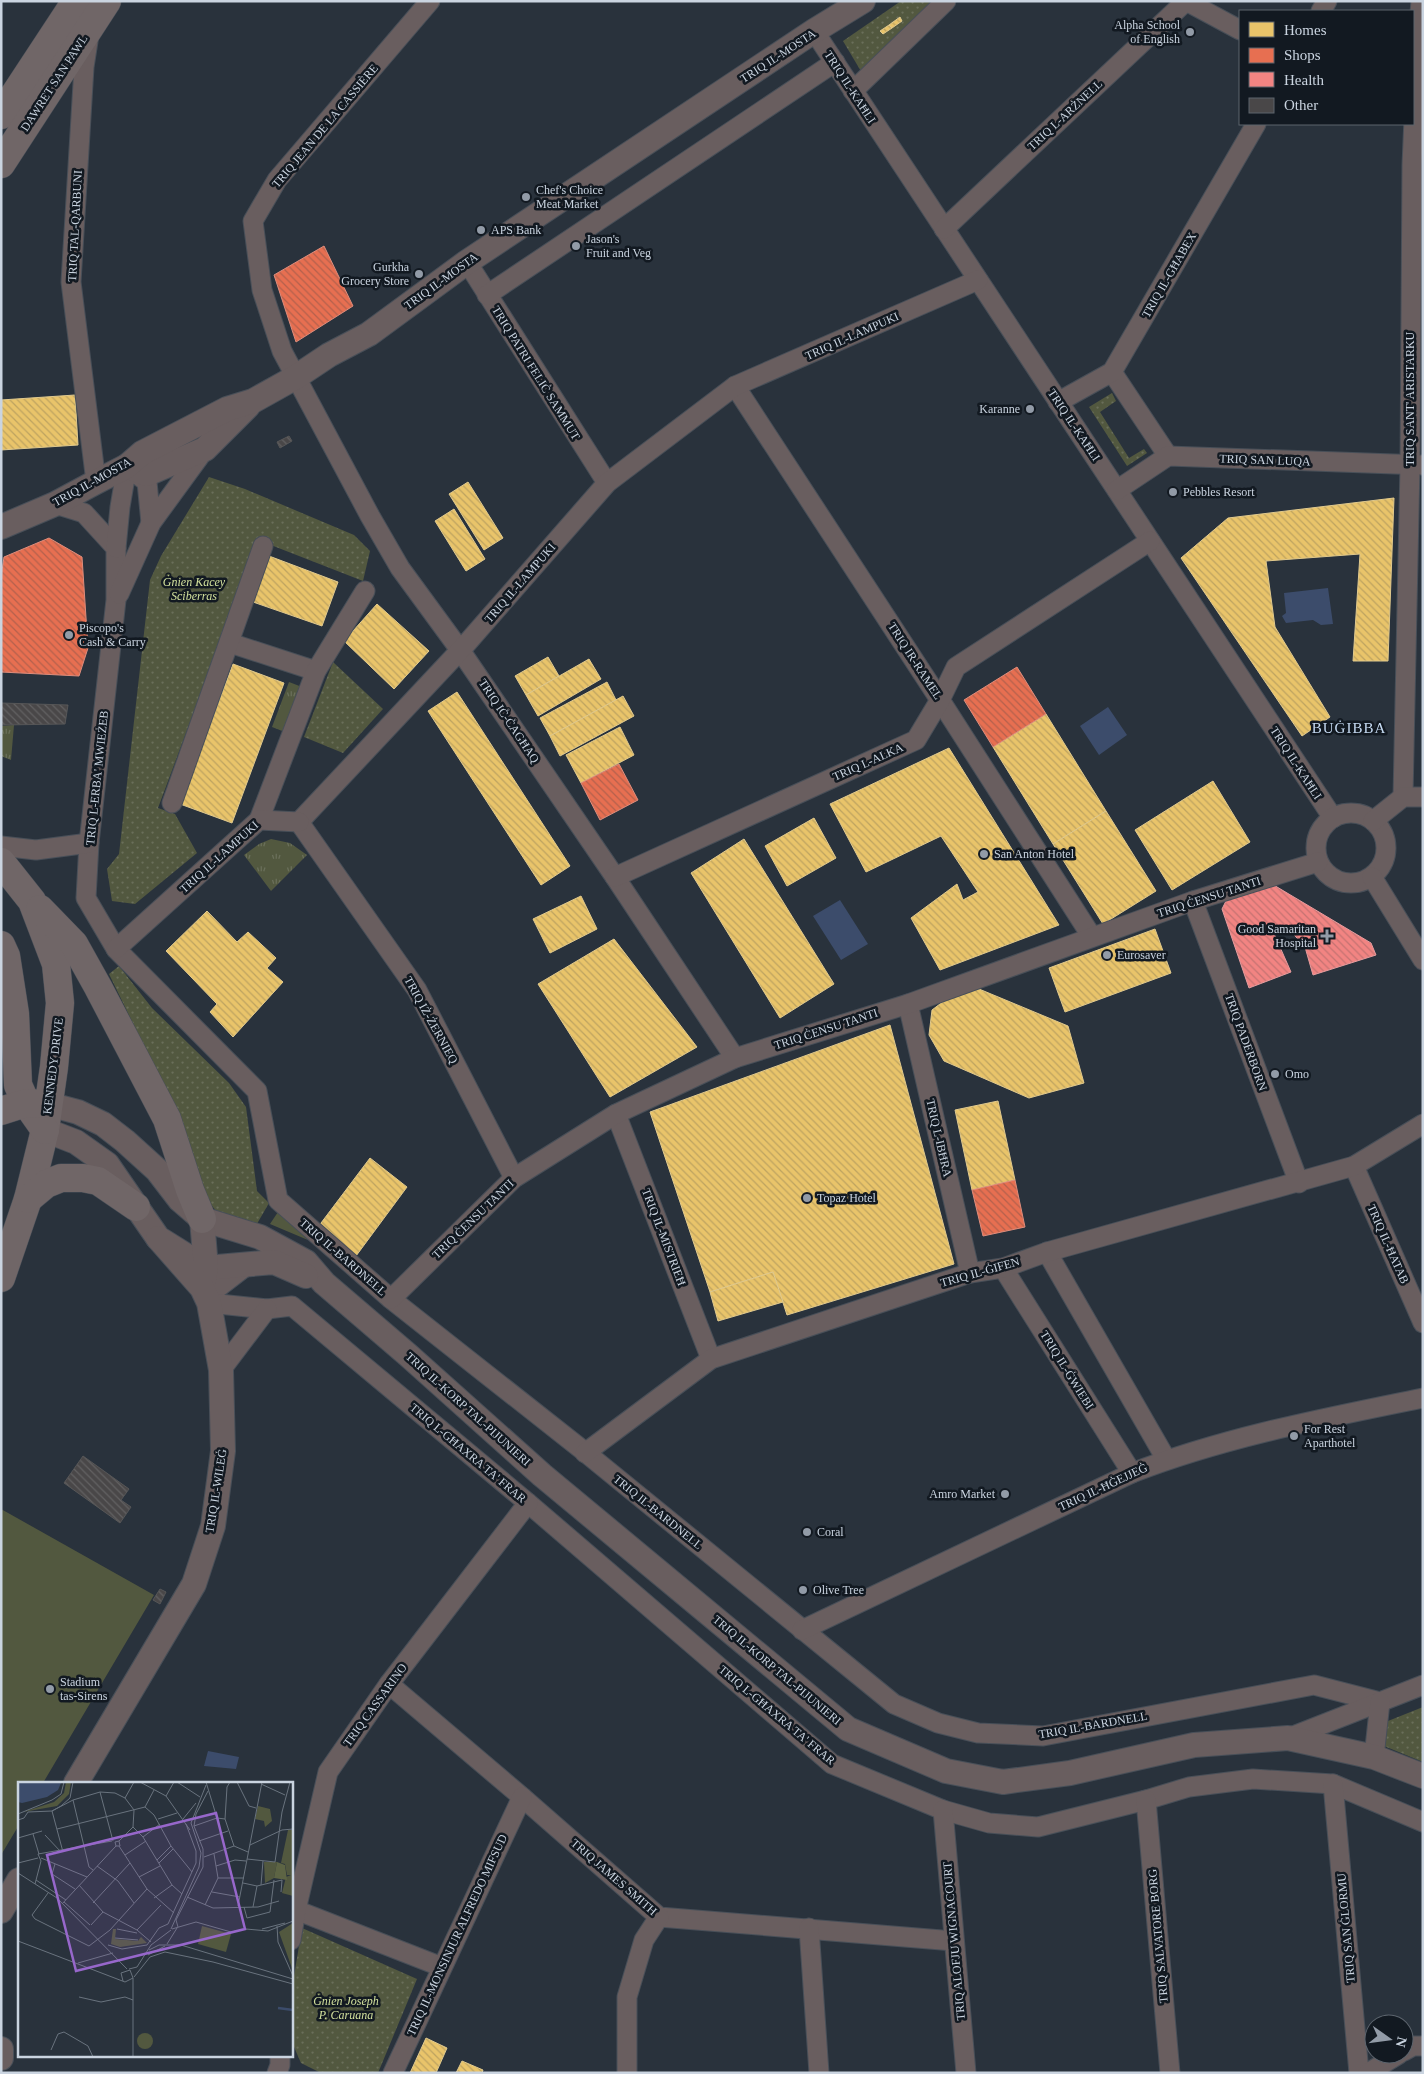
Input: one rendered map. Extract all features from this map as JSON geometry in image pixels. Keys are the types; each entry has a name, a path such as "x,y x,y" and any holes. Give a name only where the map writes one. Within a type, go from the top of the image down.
{"highway":[{"path":"1,115 76,1"},
{"name":"DAWRET SAN PAWL","path":"1,164 107,1"},
{"name":"KENNEDY DRIVE","path":"1,862 32,901 56,964 60,1003 54,1068 30,1112 28,1199 1,1278"},
{"path":"32,901 74,944 98,987 167,1119 190,1190 202,1218"},
{"path":"1,946 6,956 15,1014 18,1085 30,1112"},
{"path":"28,1199 46,1184 62,1178 83,1178 98,1181 136,1206"}],"street":[{"name":"TRIQ JEAN DE LA CASSIÈRE","path":"296,377 282,352 262,290 253,221 277,180 430,1"},
{"name":"TRIQ IL-MOSTA","path":"1,527 56,504 127,466 142,453 228,409 253,401 296,377 329,355 369,334 466,262 863,1"},
{"path":"853,91 946,1"},
{"name":"TRIQ L-ARŻNELL","path":"944,229 1186,1 1239,29"},
{"name":"TRIQ SANT' ARISTARKU","path":"1403,797 1416,465 1417,48 1421,1"},
{"name":"TRIQ TAL-QARBUNI","path":"90,29 84,66 71,282 96,482"},
{"name":"TRIQ IL-KAĦLI","path":"814,32 1333,818"},
{"path":"487,295 835,62"},
{"name":"TRIQ IL-GĦABEX","path":"1112,372 1255,125"},
{"name":"TRIQ PATRI FELIĊ SAMMUT","path":"466,262 606,483"},
{"name":"TRIQ IL-LAMPUKI","path":"116,948 259,820 298,822 460,650 606,483 735,386 978,280"},
{"path":"1058,402 1112,372 1168,456 1117,490"},
{"name":"TRIQ IĊ-ĊAGĦAQ","path":"296,377 400,568 460,650 615,876 735,1058"},
{"name":"TRIQ IR-RAMEL","path":"735,386 940,700 1092,938"},
{"path":"127,466 147,474 205,449 253,401"},
{"name":"TRIQ L-ERBA' MWIEŻEB","path":"116,600 151,522 205,449"},
{"name":"TRIQ SAN LUQA","path":"1168,456 1416,465"},
{"name":"TRIQ L-ERBA' MWIEŻEB","path":"116,948 86,898 89,843 116,600 116,548 127,466 147,482 151,522"},
{"path":"56,504 84,513 116,548"},
{"name":"TRIQ L-ALKA","path":"615,876 916,740 940,700 956,668 1150,541"},
{"path":"172,802 263,546"},
{"path":"259,820 316,671 365,591"},
{"path":"230,643 316,671"},
{"path":"1373,821 1403,797 1423,797"},
{"path":"1344,814 1362,815 1379,827 1385,839 1386,851 1380,868 1372,877 1359,883 1347,884 1332,878 1323,870 1318,862 1317,838 1323,827 1333,818 1344,814"},
{"name":"TRIQ IŻ-ŻERNIEQ","path":"298,822 417,990 514,1178"},
{"path":"1,846 36,850 89,843"},
{"name":"TRIQ ĊENSU TANTI","path":"391,1299 514,1178 616,1114 735,1058 908,1004 1193,901 1318,862"},
{"path":"1372,877 1423,960"},
{"name":"TRIQ PADERBORN","path":"1193,901 1298,1183"},
{"name":"TRIQ IL-BARDNELL","path":"116,948 257,1091 278,1200 391,1299 585,1453 894,1704 938,1724 978,1733 1043,1736 1314,1685 1380,1702"},
{"name":"TRIQ L-IBĦRA","path":"908,1004 970,1273"},
{"path":"30,1112 107,1164 158,1238 206,1289"},
{"path":"30,1112 78,1112 103,1124 157,1170 180,1200 202,1218"},
{"name":"TRIQ IL-MISTRIEĦ","path":"616,1114 711,1359"},
{"name":"TRIQ IL-ĠIFEN","path":"585,1453 711,1359 970,1273 1003,1268 1047,1252 1354,1166 1423,1124"},
{"name":"TRIQ IL-ĦATAB","path":"1354,1166 1423,1323"},
{"name":"TRIQ IL-KORP TAL-PIJUNIERI","path":"202,1218 260,1237 306,1262 324,1284 408,1355 542,1475 848,1729 946,1771 1003,1782 1070,1773 1194,1745 1288,1738 1374,1757 1423,1776"},
{"name":"TRIQ IL-WILEĠ","path":"77,1782 194,1584 212,1526 223,1451 221,1370 206,1289 202,1218"},
{"path":"1047,1252 1166,1460"},
{"name":"TRIQ IL-KORP TAL-PIJUNIERI","path":"206,1289 250,1263 274,1262 324,1284"},
{"name":"TRIQ IL-ĠWIEBI","path":"1003,1268 1132,1473"},
{"name":"TRIQ L-GĦAXRA TA' FRAR","path":"206,1289 267,1309 292,1306 528,1503 832,1764 943,1810 989,1823 1038,1827 1146,1800 1189,1787 1253,1780 1333,1784 1423,1822"},
{"path":"221,1370 267,1309"},
{"name":"TRIQ IL-ĦĠEJJEĠ","path":"802,1630 1132,1473 1166,1460 1302,1422 1423,1398"},
{"name":"TRIQ CASSARINO","path":"292,1934 328,1772 389,1684 528,1503"},
{"name":"TRIQ JAMES SMITH","path":"389,1684 659,1917 954,1941"},
{"path":"1288,1738 1423,1685"},
{"path":"1374,1757 1380,1702"},
{"name":"TRIQ SAN ĠLORMU","path":"1333,1784 1360,2073"},
{"name":"TRIQ IL-MONSINJUR ALFREDO MIFSUD","path":"393,2073 522,1797"},
{"name":"TRIQ SALVATORE BORG","path":"1146,1800 1170,2073"},
{"name":"TRIQ ALOFJU WIGNACOURT","path":"943,1810 966,2073"},
{"path":"1,1911 18,1882"},
{"path":"296,1910 442,1967"},
{"path":"627,2073 628,1997 644,1940 659,1917"},
{"path":"809,1928 819,2073"},
{"path":"1,2048 1,2058"},
{"path":"1368,2073 1383,2064"}],"green space":[{"path":"901,1 935,1 862,73 843,41"},
{"path":"1112,393 1116,401 1100,412 1129,458 1144,449 1147,453 1127,466 1089,407"},
{"name":"Ġnien Kacey Sciberras","path":"209,477 245,489 354,535 370,551 363,581 258,540 158,808 175,814 197,853 135,904 112,901 107,869 119,854 150,580 161,556"},
{"path":"333,662 383,709 343,753 304,737"},
{"path":"289,682 302,687 285,732 272,727"},
{"path":"14,725 11,760 1,756 1,726"},
{"path":"271,839 290,843 307,855 271,891 244,855 259,844"},
{"path":"119,966 152,1008 229,1083 246,1107 257,1191 269,1203 254,1229 218,1213 206,1199 171,1102 109,974"},
{"path":"278,1212 308,1240 270,1224"},
{"name":"Stadium tas-Sirens","path":"1,1509 154,1595 44,1782 18,1782 18,1827 1,1855"},
{"path":"1423,1707 1423,1762 1384,1746 1383,1723"},
{"name":"Ġnien Joseph P. Caruana","path":"302,1928 417,1979 378,2073 321,2073 301,2063 292,2042 292,1988"}],"water":[{"path":"1328,588 1333,624 1321,625 1313,620 1286,623 1282,616 1286,613 1284,593"},
{"path":"1108,707 1127,735 1099,755 1080,726"},
{"path":"840,900 868,944 841,960 813,916"},
{"path":"208,1751 239,1757 236,1769 204,1766"}],"building: Homes":[{"path":"900,17 902,21 892,28 889,25"},
{"path":"889,25 892,28 883,34 880,31"},
{"path":"75,395 78,445 1,450 1,400"},
{"path":"468,482 503,538 484,550 449,494"},
{"path":"1394,498 1388,661 1353,661 1360,554 1266,561 1275,627 1330,717 1302,736 1181,558 1228,518"},
{"path":"454,509 485,559 466,571 435,521"},
{"path":"269,556 338,582 322,626 253,602"},
{"path":"377,604 429,651 394,689 344,641"},
{"path":"548,657 559,676 526,695 515,676"},
{"path":"589,659 601,679 538,716 526,695"},
{"path":"233,664 284,683 232,823 180,804"},
{"path":"607,682 616,700 550,736 540,718"},
{"path":"457,692 570,866 541,885 428,711"},
{"path":"623,696 634,716 560,756 550,736"},
{"path":"1046,714 1106,811 1053,844 993,747"},
{"path":"620,727 634,755 581,783 566,755"},
{"name":"San Anton Hotel","path":"949,748 1059,925 940,970 911,918 957,884 963,900 978,892 941,836 866,872 830,804"},
{"path":"1213,781 1250,842 1172,890 1135,830"},
{"path":"1106,811 1156,891 1103,924 1053,844"},
{"path":"814,818 836,858 787,886 765,846"},
{"path":"744,839 834,984 780,1018 691,873"},
{"path":"581,896 597,929 550,953 533,919"},
{"path":"207,911 237,942 248,932 276,958 267,968 283,982 233,1037 210,1012 217,1004 166,951"},
{"path":"1155,929 1171,973 1065,1012 1049,968"},
{"path":"614,939 697,1047 610,1097 538,984"},
{"path":"979,989 1068,1026 1084,1083 1029,1098 944,1061 929,1035 932,1010 953,994"},
{"name":"Topaz Hotel","path":"890,1025 954,1264 787,1315 773,1272 710,1292 650,1112"},
{"path":"998,1101 1015,1180 972,1190 955,1110"},
{"path":"370,1158 407,1187 356,1256 318,1227"},
{"path":"773,1272 783,1302 718,1321 710,1292"},
{"path":"426,2038 447,2048 436,2073 410,2073"},
{"path":"462,2061 483,2070 482,2073 456,2073"}],"building: Shops":[{"path":"324,246 353,306 296,342 274,275"},
{"path":"49,538 82,557 88,648 79,676 1,672 1,578 4,557"},
{"path":"1017,667 1046,714 993,747 964,700"},
{"path":"619,764 638,800 600,820 581,783"},
{"path":"1015,1180 1025,1227 983,1236 972,1190"}],"building: Health":[{"name":"Good Samaritan Hospital","path":"1272,884 1371,943 1376,955 1313,975 1305,947 1288,928 1272,929 1291,972 1249,988 1222,909 1228,897"}],"building: Other":[{"path":"289,436 292,441 280,448 277,442"},
{"path":"1,703 68,705 65,724 1,725"},
{"path":"83,1456 129,1489 121,1500 131,1507 120,1523 64,1483"},
{"path":"160,1589 166,1592 160,1604 153,1600"}],"place":[{"name":"Alpha School of English","path":"1190,32"},
{"name":"Chef's Choice Meat Market","path":"526,197"},
{"name":"APS Bank","path":"481,230"},
{"name":"Jason's Fruit and Veg","path":"576,246"},
{"name":"Gurkha Grocery Store","path":"419,274"},
{"name":"Karanne","path":"1030,409"},
{"name":"Pebbles Resort","path":"1173,492"},
{"name":"Piscopo's Cash & Carry","path":"69,635"},
{"name":"San Anton Hotel","path":"984,854"},
{"name":"Good Samaritan Hospital","path":"1327,936"},
{"name":"Eurosaver","path":"1107,955"},
{"name":"Omo","path":"1275,1074"},
{"name":"Topaz Hotel","path":"807,1198"},
{"name":"For Rest Aparthotel","path":"1294,1436"},
{"name":"Amro Market","path":"1005,1494"},
{"name":"Coral","path":"807,1532"},
{"name":"Olive Tree","path":"803,1590"},
{"name":"Stadium tas-Sirens","path":"50,1689"}],"district":[{"name":"BUĠIBBA","path":"1349,728"}]}
